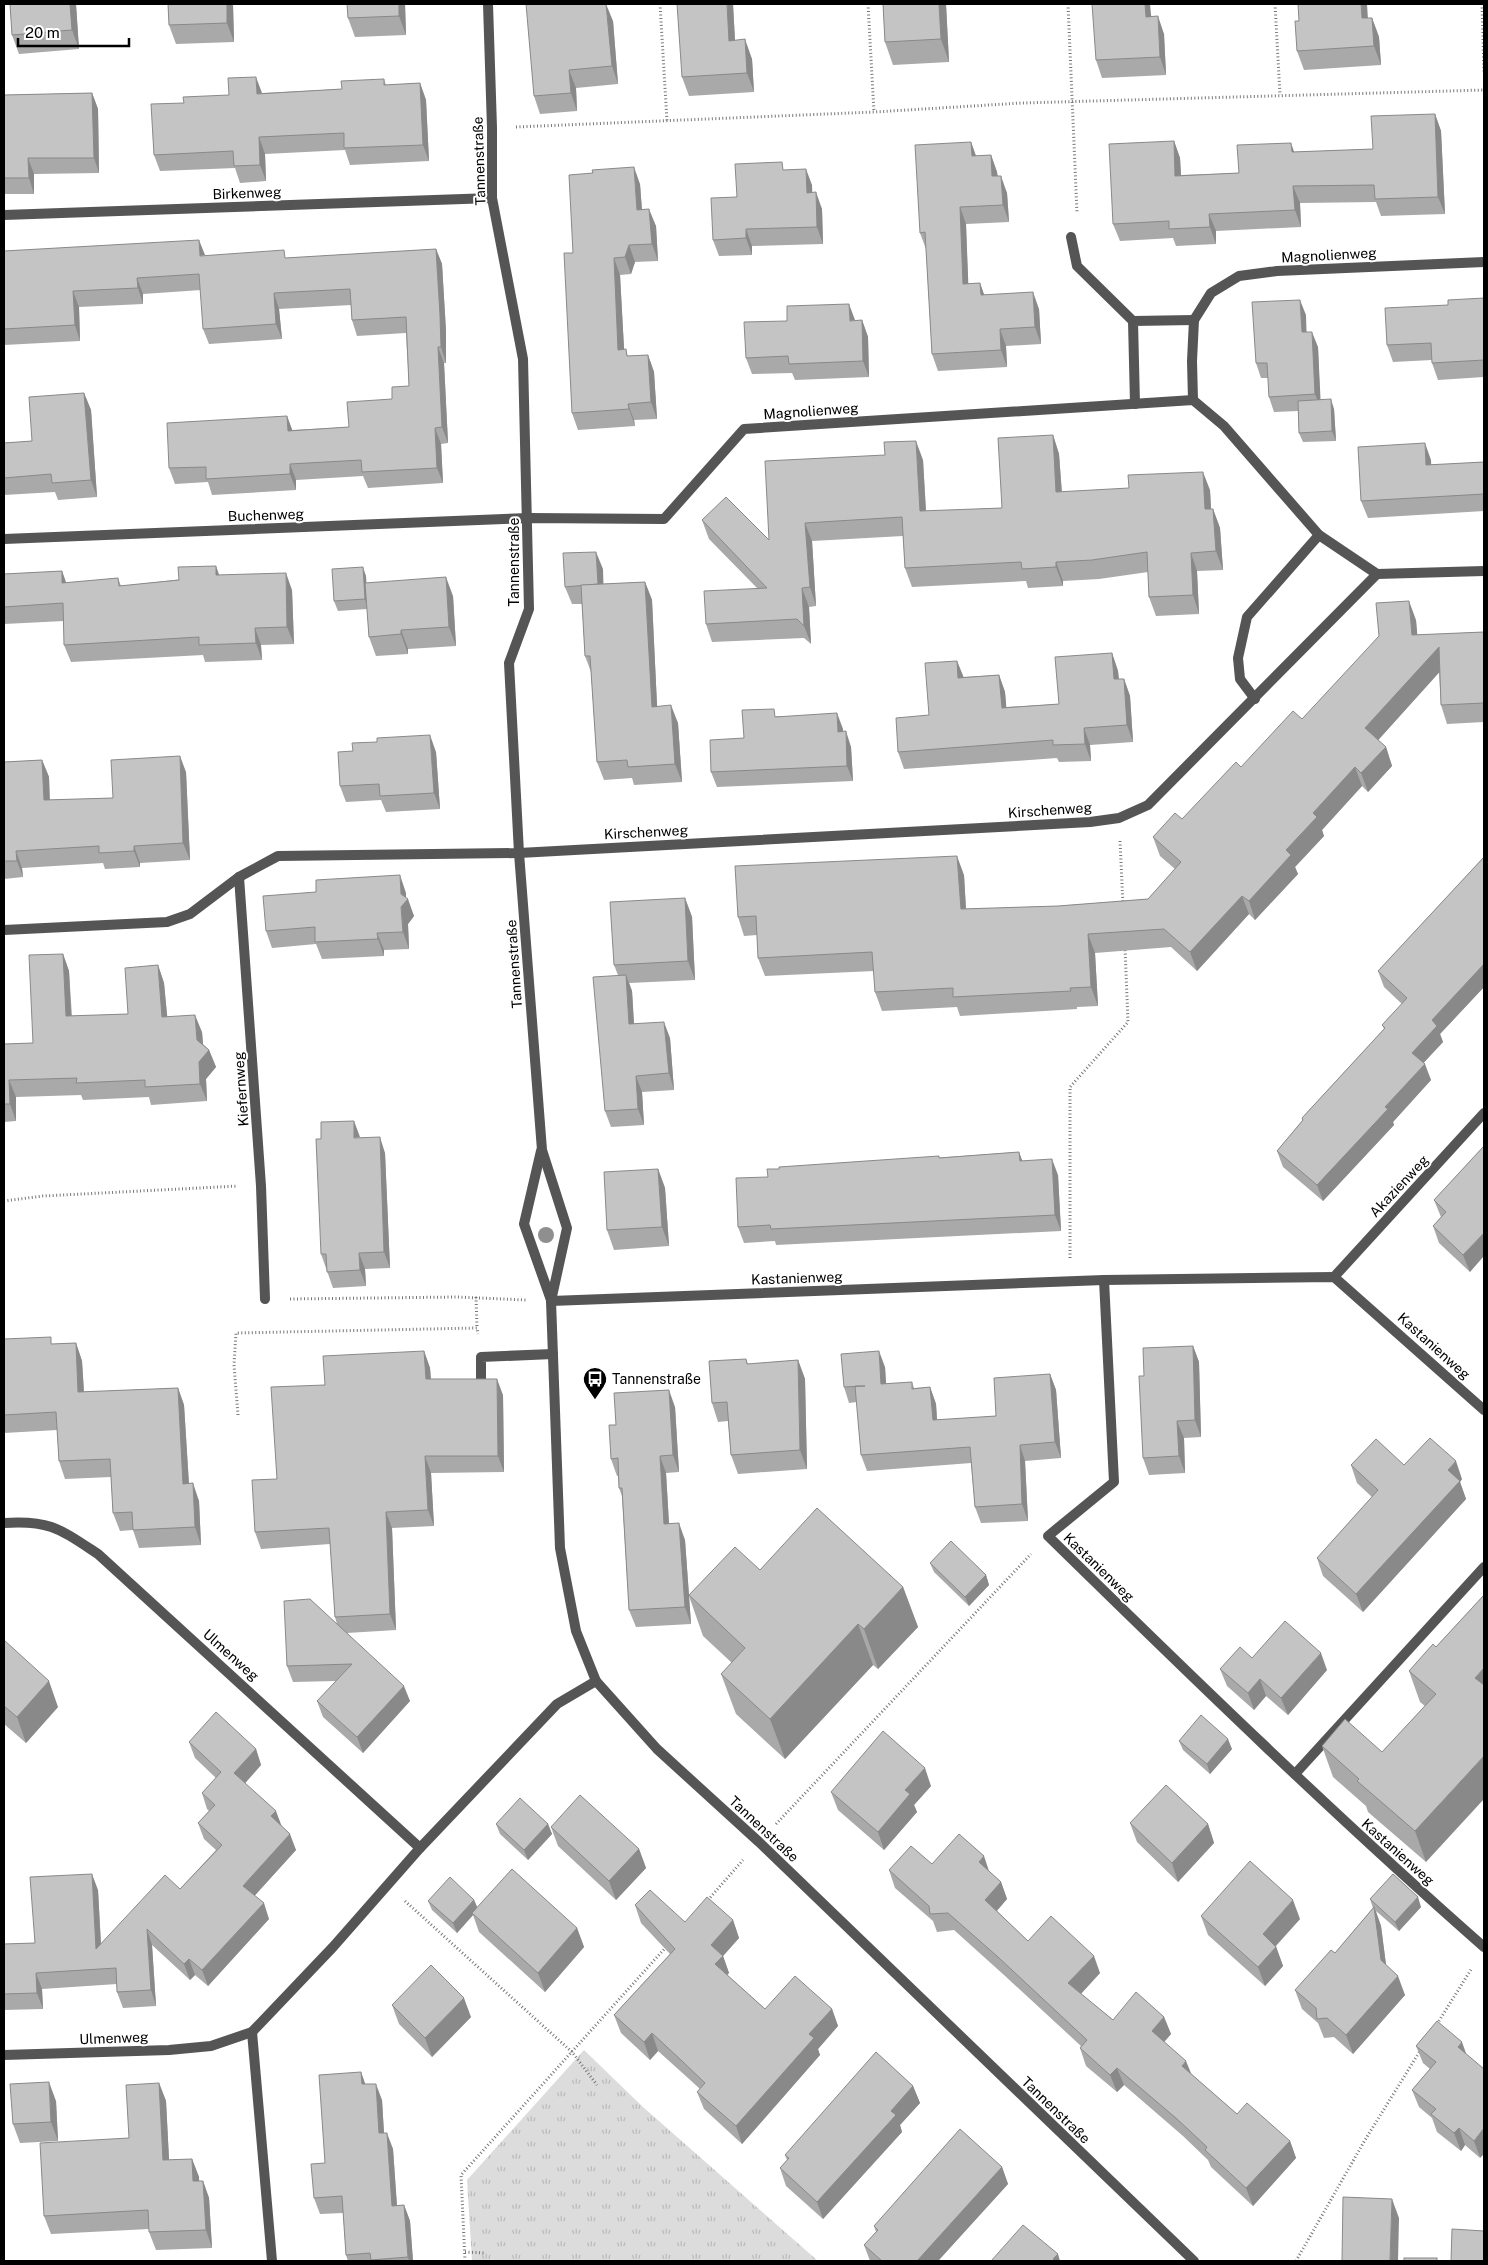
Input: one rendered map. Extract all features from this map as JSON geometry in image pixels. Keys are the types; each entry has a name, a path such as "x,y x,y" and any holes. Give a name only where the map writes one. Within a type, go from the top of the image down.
{"street":[{"name":"Tannenstraße","path":"488,4 492,198 523,359 529,518 529,609 509,663 520,853 542,1150 567,1228 551,1301 560,1548 576,1631 596,1681 657,1749 759,1842 1194,2261"},
{"name":"Birkenweg","path":"4,215 492,198"},
{"path":"1071,237 1077,266 1133,321 1135,404"},
{"name":"Magnolienweg","path":"529,518 664,519 744,429 1193,400 1194,320 1211,293 1239,276 1277,271 1484,262"},
{"path":"1133,321 1194,320"},
{"path":"1193,400 1224,426 1319,535 1377,574 1484,570"},
{"name":"Buchenweg","path":"4,539 529,518"},
{"path":"1255,699 1240,679 1238,665 1241,637 1247,617 1319,535"},
{"name":"Kirschenweg","path":"520,853 1090,822 1119,818 1148,805 1377,574"},
{"path":"4,930 167,922 190,914 239,877 278,856 520,853"},
{"name":"Kiefernweg","path":"239,877 261,1186 265,1299"},
{"name":"Akazienweg","path":"1334,1277 1484,1113"},
{"name":"Tannenstraße","path":"542,1150 524,1224 551,1301"},
{"name":"Kastanienweg","path":"551,1301 1069,1281 1334,1277 1484,1410"},
{"name":"Kastanienweg","path":"1104,1280 1114,1482 1048,1536 1216,1700 1385,1860 1484,1947"},
{"path":"482,1384 481,1357 553,1354"},
{"name":"Ulmenweg","path":"4,1523 31,1521 60,1529 98,1554 420,1848"},
{"path":"1295,1774 1484,1567"},
{"name":"Ulmenweg","path":"4,2055 169,2050 211,2046 252,2032 388,1886 420,1848 557,1704 596,1681"},
{"path":"252,2032 272,2261"}],"path":[{"path":"660,4 667,121"},
{"path":"868,4 874,112"},
{"path":"1068,4 1070,102 1077,222 1071,237"},
{"path":"1275,4 1280,95"},
{"path":"1482,4 1484,72"},
{"path":"492,128 1070,102 1484,90"},
{"path":"1119,818 1123,915"},
{"path":"1069,1281 1070,1087 1128,1022 1124,944"},
{"path":"4,1201 43,1196 261,1186"},
{"path":"265,1299 476,1298 551,1301"},
{"path":"476,1298 481,1357"},
{"path":"238,1415 234,1365 236,1333 478,1328"},
{"path":"701,1908 759,1842 1048,1536"},
{"path":"388,1886 572,2052 597,2085"},
{"path":"465,2261 461,2175 669,1944"},
{"path":"1432,2032 1474,1965"},
{"path":"1296,2261 1365,2140 1422,2048"},
{"path":"464,2252 484,2253"}],"green space":[{"path":"584,2050 643,2107 818,2261 472,2261 467,2180"}],"building":[{"path":"10,4 70,4 72,30 12,35"},
{"path":"168,4 227,4 227,23 169,25"},
{"path":"347,4 399,4 399,16 348,18"},
{"path":"526,4 606,4 612,66 569,70 571,93 534,96"},
{"path":"677,4 727,4 729,41 745,39 747,73 682,77"},
{"path":"883,4 939,4 941,39 885,42"},
{"path":"1092,4 1145,4 1146,17 1158,16 1160,57 1096,60"},
{"path":"1298,4 1361,4 1362,18 1372,18 1374,46 1297,51 1295,21 1299,21"},
{"path":"256,77 257,94 342,89 341,81 384,79 384,85 420,83 423,145 344,148 344,133 259,137 260,165 234,166 233,151 154,155 151,104 184,103 183,97 229,95 228,78"},
{"path":"92,93 94,158 28,158 29,178 4,178 4,95"},
{"path":"1435,114 1438,197 1375,199 1374,185 1293,186 1295,210 1209,214 1210,227 1169,229 1169,221 1113,224 1109,144 1174,141 1175,176 1239,173 1237,145 1291,143 1292,152 1373,149 1371,116"},
{"path":"971,142 972,156 991,155 992,176 1001,176 1003,205 960,207 963,284 980,283 981,295 1033,292 1035,327 1000,329 1001,350 932,354 925,232 920,233 915,145"},
{"path":"782,162 783,170 806,169 807,193 816,192 817,227 746,229 746,238 713,240 711,198 737,197 735,164"},
{"path":"634,167 637,210 649,209 652,244 629,245 625,257 614,258 618,350 626,349 627,356 648,355 651,402 628,404 629,409 572,413 564,253 573,253 569,175 593,173 592,170"},
{"path":"199,240 200,256 284,250 285,258 436,249 440,315 441,347 438,347 442,427 435,428 437,468 362,472 361,460 290,464 290,474 206,479 206,467 169,468 167,423 287,416 288,431 349,427 347,402 392,399 392,387 409,386 406,317 352,320 350,289 274,293 276,324 203,329 199,274 137,278 138,288 73,291 75,325 4,329 4,251"},
{"path":"1484,298 1484,360 1432,363 1431,343 1387,345 1385,308 1448,305 1448,300"},
{"path":"1300,300 1302,332 1312,332 1315,394 1269,397 1267,363 1256,363 1252,302"},
{"path":"849,304 850,321 862,320 863,361 789,364 788,356 746,358 744,322 787,321 787,306"},
{"path":"84,393 91,480 52,483 51,474 4,478 4,443 32,441 29,397"},
{"path":"1331,399 1332,431 1299,433 1298,401"},
{"path":"1053,435 1056,492 1129,488 1128,475 1203,472 1205,509 1213,509 1216,551 1191,553 1193,595 1149,597 1147,552 1092,560 1056,562 1056,567 1022,569 1021,562 905,568 902,517 805,523 810,587 802,588 804,626 797,619 706,624 704,591 767,588 702,520 726,497 769,540 765,461 885,455 884,442 916,441 920,511 1002,508 998,438"},
{"path":"1425,443 1426,465 1484,462 1484,494 1361,501 1358,447"},
{"path":"596,552 598,584 565,587 563,553"},
{"path":"216,566 216,575 286,573 287,627 255,628 256,643 199,645 199,637 64,645 63,603 4,607 4,574 62,571 62,583 118,578 119,586 179,580 178,567"},
{"path":"363,567 365,599 334,601 332,569"},
{"path":"446,577 449,627 401,630 401,634 369,637 365,583"},
{"path":"645,582 652,707 671,705 675,764 628,767 627,760 597,762 590,656 585,656 581,585"},
{"path":"1409,601 1412,635 1484,632 1484,703 1441,705 1439,647 1365,728 1386,747 1361,773 1355,767 1313,813 1317,817 1286,850 1291,855 1249,901 1242,896 1190,952 1164,929 1088,934 1091,987 1070,988 1071,991 953,997 953,988 875,992 872,952 758,958 756,916 738,917 735,866 957,856 961,909 1058,906 1148,899 1181,862 1153,837 1175,813 1182,819 1236,762 1241,767 1293,711 1302,719 1379,636 1376,603"},
{"path":"1112,653 1114,679 1124,679 1127,725 1084,728 1085,744 1053,745 1053,740 898,752 896,718 929,715 925,663 957,661 958,678 999,675 1002,708 1059,704 1055,657"},
{"path":"774,709 775,717 837,713 838,732 846,731 847,766 711,772 710,740 744,738 742,710"},
{"path":"430,735 434,793 380,796 379,784 340,786 338,752 353,751 352,743 377,742 377,738"},
{"path":"180,756 183,843 134,846 134,851 99,853 99,846 16,851 17,861 4,861 4,762 42,760 44,800 113,798 111,760"},
{"path":"1484,857 1484,964 1432,1020 1437,1026 1412,1053 1425,1064 1385,1107 1388,1109 1317,1185 1277,1151 1303,1120 1302,1118 1385,1028 1382,1025 1407,998 1378,971"},
{"path":"400,875 401,894 408,899 401,907 403,932 377,933 378,939 315,942 315,927 266,931 263,896 316,892 316,880"},
{"path":"685,898 688,961 614,965 610,902"},
{"path":"63,954 66,1016 128,1014 125,968 158,965 162,1017 195,1015 197,1040 209,1050 199,1062 200,1084 145,1087 145,1080 76,1083 77,1078 9,1080 10,1104 4,1104 4,1044 33,1043 29,955"},
{"path":"626,975 629,1024 664,1022 669,1073 636,1076 638,1109 605,1111 593,977"},
{"path":"354,1121 354,1138 380,1137 384,1252 359,1253 360,1270 327,1272 326,1254 321,1254 316,1139 321,1139 321,1122"},
{"path":"1484,1146 1484,1233 1463,1255 1433,1226 1446,1212 1434,1200"},
{"path":"1019,1152 1020,1161 1052,1159 1055,1215 771,1229 770,1225 738,1227 736,1178 768,1177 767,1169"},
{"path":"658,1169 662,1227 607,1230 604,1172"},
{"path":"51,1337 51,1344 76,1343 78,1392 178,1388 183,1484 193,1483 195,1527 133,1530 132,1512 113,1513 110,1459 59,1461 56,1412 4,1415 4,1339"},
{"path":"1193,1346 1195,1420 1177,1421 1179,1456 1143,1458 1139,1376 1144,1376 1143,1348"},
{"path":"424,1351 426,1379 497,1379 498,1456 425,1456 428,1510 386,1512 390,1614 335,1617 329,1528 255,1532 252,1480 277,1479 271,1387 325,1385 323,1356"},
{"path":"879,1351 881,1384 912,1382 912,1389 930,1387 933,1420 996,1416 994,1378 1050,1374 1055,1442 1020,1445 1022,1504 975,1507 970,1447 861,1455 855,1386 844,1387 841,1354"},
{"path":"746,1359 747,1364 798,1360 800,1450 731,1455 727,1402 712,1403 709,1361"},
{"path":"669,1390 673,1455 660,1456 664,1524 679,1523 685,1607 629,1610 622,1488 619,1488 618,1458 611,1459 609,1425 616,1425 614,1393"},
{"path":"1430,1438 1456,1461 1448,1470 1460,1481 1356,1594 1317,1558 1378,1490 1351,1465 1376,1439 1404,1465"},
{"path":"817,1508 903,1587 864,1629 858,1624 770,1719 721,1674 745,1648 689,1595 735,1547 760,1570"},
{"path":"951,1541 986,1575 965,1597 930,1563"},
{"path":"1484,1595 1484,1668 1475,1678 1484,1685 1484,1756 1415,1831 1357,1781 1359,1779 1322,1746 1345,1719 1382,1752 1436,1694 1409,1671 1433,1644 1436,1647"},
{"path":"310,1599 404,1686 357,1737 317,1701 352,1664 287,1666 284,1601"},
{"path":"1285,1621 1321,1653 1281,1698 1260,1679 1248,1693 1220,1669 1240,1647 1252,1658"},
{"path":"4,1640 49,1681 17,1717 4,1706"},
{"path":"216,1712 256,1749 234,1773 276,1811 271,1816 290,1834 243,1886 264,1903 202,1970 189,1959 184,1964 147,1929 151,1990 117,1992 116,1968 36,1973 37,1993 4,1994 4,1944 35,1943 30,1877 92,1874 96,1949 165,1875 180,1889 222,1845 198,1823 215,1805 202,1793 221,1772 189,1742"},
{"path":"1201,1715 1228,1739 1207,1764 1179,1741"},
{"path":"883,1731 925,1768 905,1790 910,1794 878,1832 831,1792"},
{"path":"1166,1785 1208,1824 1172,1863 1130,1823"},
{"path":"580,1795 639,1849 609,1881 551,1827"},
{"path":"520,1798 548,1824 524,1850 496,1824"},
{"path":"959,1834 984,1856 979,1862 1001,1882 985,1900 1028,1941 1051,1916 1094,1956 1068,1983 1113,2020 1136,1992 1164,2017 1152,2031 1186,2061 1182,2066 1237,2114 1247,2103 1290,2141 1246,2188 1205,2150 1207,2147 1177,2119 1117,2068 1110,2075 1080,2048 1087,2040 998,1957 948,1913 930,1914 929,1906 889,1870 911,1846 932,1864"},
{"path":"1250,1861 1293,1900 1263,1934 1276,1947 1258,1967 1201,1916"},
{"path":"512,1869 577,1928 538,1973 472,1913"},
{"path":"1393,1874 1418,1897 1395,1922 1370,1899"},
{"path":"450,1877 474,1900 453,1923 428,1901"},
{"path":"650,1890 685,1922 707,1897 733,1920 711,1945 723,1956 715,1964 765,2009 795,1976 832,2009 809,2034 814,2038 736,2126 697,2092 705,2083 652,2033 644,2042 614,2015 675,1949 635,1905"},
{"path":"1374,1907 1381,1960 1398,1976 1346,2035 1327,2018 1317,2019 1316,2008 1295,1990 1331,1950 1335,1953"},
{"path":"431,1965 464,1998 425,2038 392,2005"},
{"path":"1437,2021 1462,2042 1458,2047 1484,2069 1484,2128 1474,2141 1459,2128 1454,2133 1431,2114 1436,2109 1412,2090 1436,2062 1416,2046"},
{"path":"876,2052 913,2086 891,2111 896,2115 817,2202 780,2168 789,2158 785,2155"},
{"path":"361,2072 362,2084 376,2084 379,2133 387,2133 392,2206 404,2205 408,2257 371,2260 370,2253 346,2255 342,2196 314,2198 311,2164 325,2163 319,2075"},
{"path":"49,2082 51,2122 13,2124 10,2084"},
{"path":"159,2083 163,2160 192,2159 193,2181 203,2181 206,2230 149,2232 148,2210 44,2216 40,2143 129,2138 126,2085"},
{"path":"960,2129 1002,2167 917,2261 882,2261 864,2245 878,2230 874,2226"},
{"path":"1343,2197 1392,2199 1390,2261 1342,2261"},
{"path":"1023,2225 1058,2254 1053,2259 1056,2261 991,2261"},
{"path":"1452,2229 1484,2231 1484,2261 1451,2261"},
{"path":"1404,2258 1437,2258 1437,2261 1404,2261"}],"place":[{"name":"Tannenstraße","path":"595,1400"}]}
